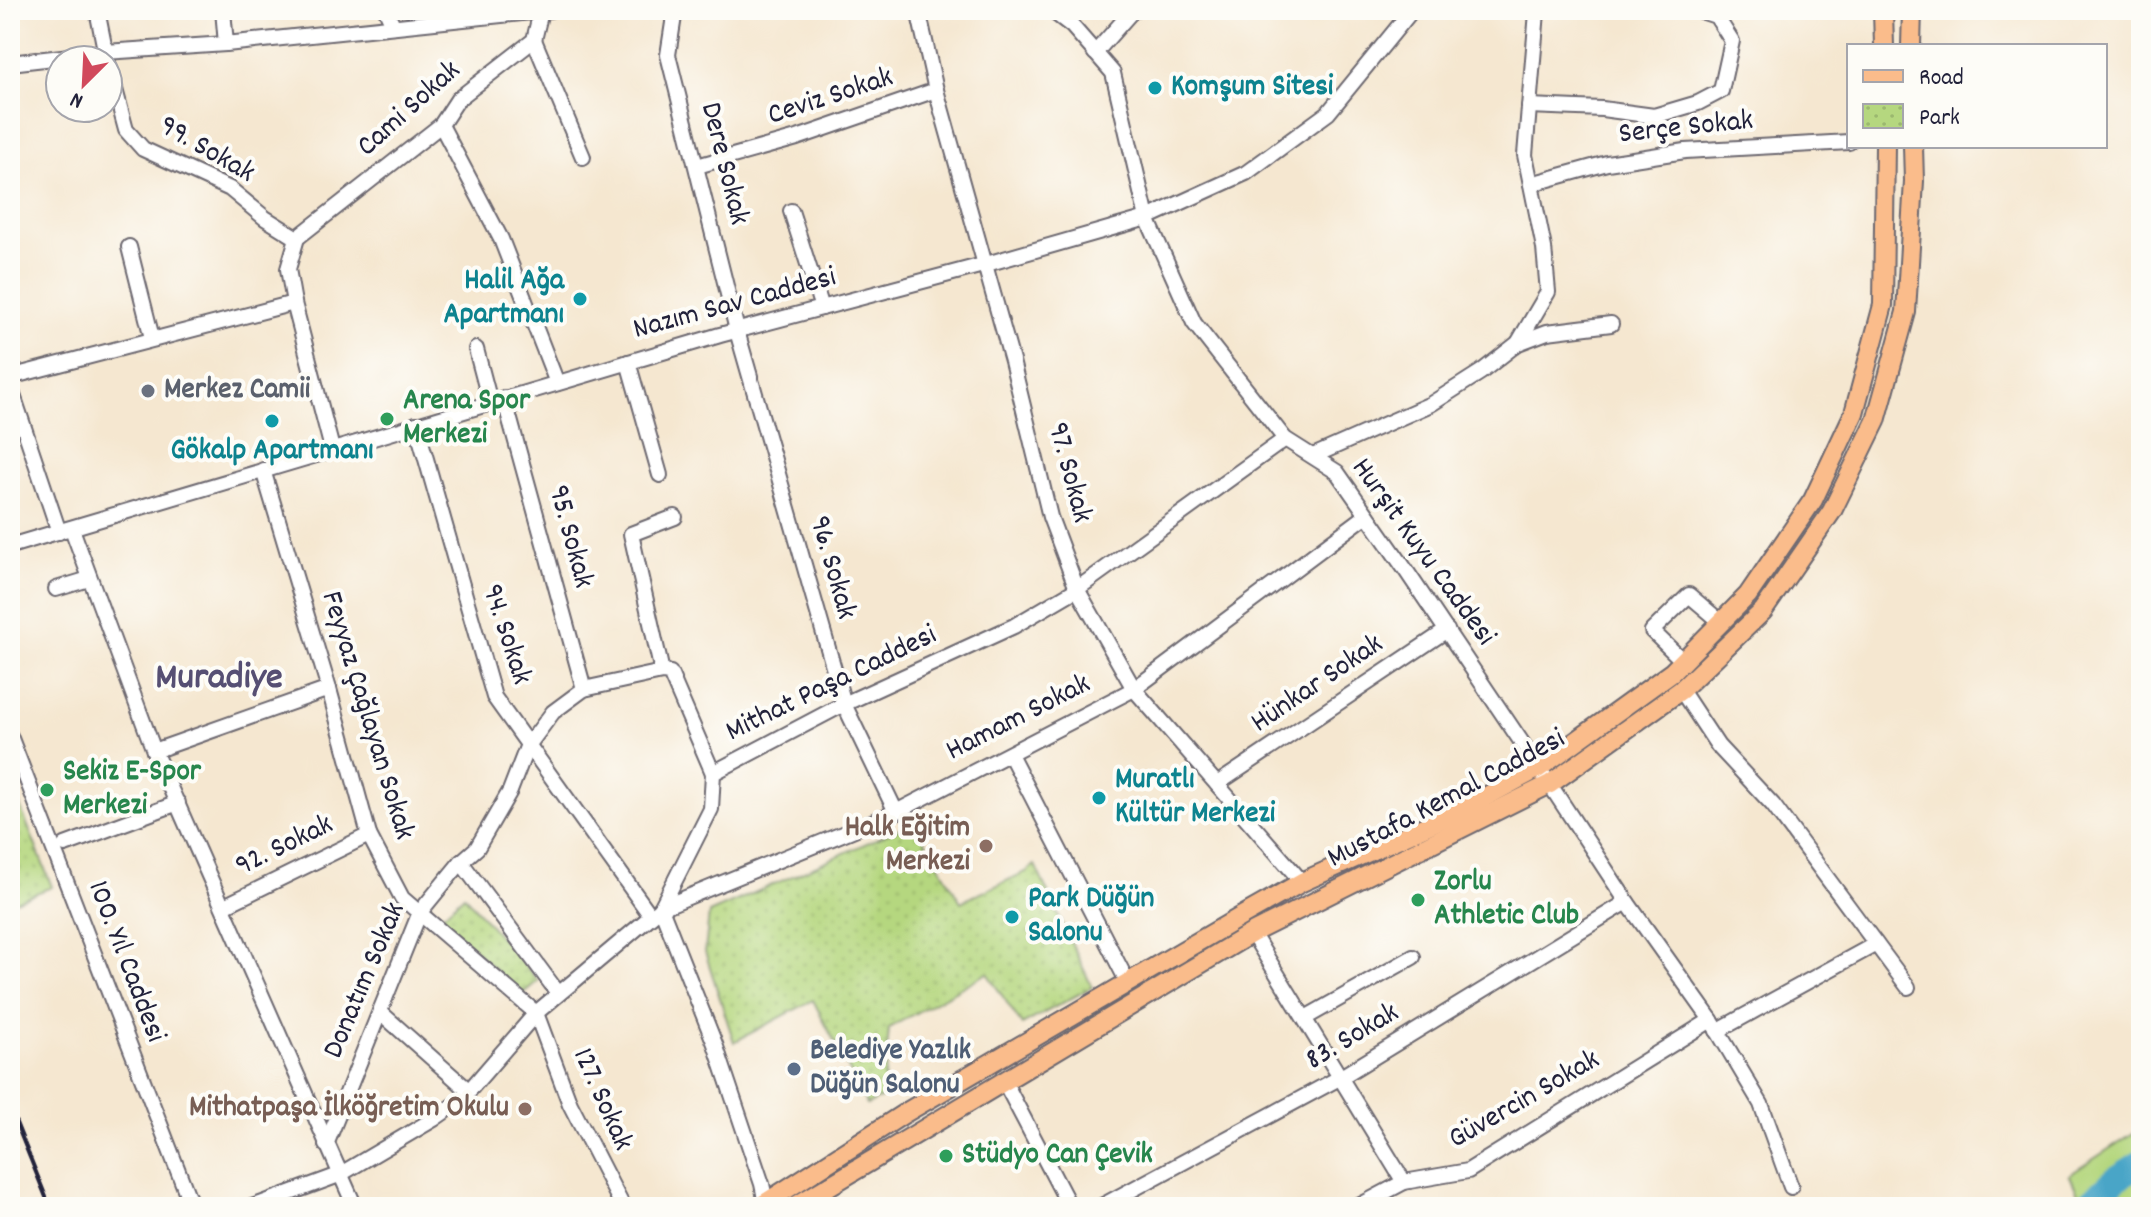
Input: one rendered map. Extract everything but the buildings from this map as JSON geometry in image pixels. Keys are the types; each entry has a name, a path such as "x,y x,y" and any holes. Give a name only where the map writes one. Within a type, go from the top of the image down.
{"main road":[{"path":"1883,10 1884,44"},
{"path":"1911,44 1912,10"},
{"name":"Mustafa Kemal Caddesi","path":"763,1206 905,1113 1302,882 1459,811 1539,768 1672,672 1748,595 1813,500 1854,413 1883,305 1885,148"},
{"name":"Mustafa Kemal Caddesi","path":"794,1207 1252,933 1550,784 1681,690 1763,611 1832,511 1876,421 1906,312 1913,148"},
{"path":"1022,1045 1033,1064"},
{"path":"905,1113 915,1134"}],"street":[{"name":"99. Sokak","path":"97,10 104,44"},
{"path":"223,10 226,44"},
{"path":"386,10 393,25"},
{"path":"124,56 550,10"},
{"name":"Dere Sokak","path":"675,10 668,55 737,331"},
{"name":"97. Sokak","path":"918,10 936,90 1012,361 1050,517 1077,589 1134,689 1302,882"},
{"name":"Hurşit Kuyu Caddesi","path":"1051,10 1072,26 1113,73 1147,218 1194,323 1285,439 1337,472 1447,630 1627,902 1714,1026 1761,1104 1791,1187"},
{"path":"1095,53 1133,10"},
{"name":"Nazım Sav Caddesi","path":"10,546 628,362 1147,218 1246,173 1328,113 1412,10"},
{"path":"1529,106 1602,109 1654,116 1698,103 1721,91 1732,41 1716,16 1698,10"},
{"path":"541,11 534,40 583,157"},
{"path":"1518,343 1548,292 1544,248 1525,155 1537,11"},
{"name":"Cami Sokak","path":"297,238 441,125 458,99 534,40"},
{"path":"10,63 44,61"},
{"name":"Ceviz Sokak","path":"697,166 797,138 936,90"},
{"name":"99. Sokak","path":"124,122 126,130 143,149 230,189 265,218 297,238"},
{"path":"441,125 501,239 557,383"},
{"name":"Serçe Sokak","path":"1531,184 1607,163 1685,151 1847,142"},
{"path":"791,211 822,308"},
{"path":"297,238 288,269 332,449"},
{"path":"129,247 152,338"},
{"path":"10,377 294,303"},
{"path":"1313,456 1431,404 1481,372 1518,343 1547,332 1611,324"},
{"name":"96. Sokak","path":"737,331 844,704 896,812"},
{"name":"95. Sokak","path":"476,349 497,400 584,689"},
{"path":"628,362 660,475"},
{"path":"10,386 65,530 89,579 154,751 355,1207"},
{"name":"94. Sokak","path":"416,424 494,697 527,747 656,912 715,1044 762,1184 763,1206"},
{"name":"Mithat Paşa Caddesi","path":"252,1207 339,1175 461,1100 536,1013 656,912 711,809 713,773 844,704 1014,626 1077,589 1285,439"},
{"name":"Feyyaz Çağlayan Sokak","path":"263,470 369,835 402,898 536,1013"},
{"name":"Hamam Sokak","path":"656,912 896,812 1134,689 1367,515"},
{"path":"675,517 631,534 666,673 713,773"},
{"path":"56,589 89,579"},
{"path":"1683,661 1652,631 1689,595 1722,623"},
{"name":"Hünkar Sokak","path":"1217,784 1447,630"},
{"name":"Donatım Sokak","path":"326,1145 420,912 461,862 477,848 510,791 527,747 553,712 584,689 666,673"},
{"path":"154,751 329,689"},
{"path":"1681,690 1718,746 1773,805 1908,987"},
{"name":"100. Yıl Caddesi","path":"10,736 192,1207"},
{"path":"1010,754 1128,983"},
{"path":"65,845 178,803"},
{"name":"92. Sokak","path":"224,906 369,835"},
{"path":"461,862 558,993"},
{"name":"83. Sokak","path":"1100,1207 1341,1077 1627,902"},
{"path":"1252,933 1404,1182"},
{"name":"Güvercin Sokak","path":"1357,1207 1404,1182 1468,1171 1714,1026 1876,944"},
{"path":"1305,1018 1413,957"},
{"path":"380,1012 469,1091"},
{"name":"127. Sokak","path":"536,1013 570,1104 623,1207"},
{"path":"1004,1081 1070,1207"}],"green space":[{"path":"10,781 52,887 10,903"},
{"path":"914,822 961,902 1035,865 1092,987 1022,1025 987,973 889,1028 883,1097 867,1105 813,1000 734,1042 705,952 709,913"},
{"path":"464,895 538,981 521,995 440,917"},
{"path":"2141,1128 2141,1207 2085,1207 2069,1175"}],"waterway":[{"path":"2085,1207 2116,1179 2141,1163"}],"railway":[{"path":"10,1108 50,1207"}],"place":[{"name":"Komşum Sitesi","path":"1155,88"},
{"name":"Halil Ağa Apartmanı","path":"580,299"},
{"name":"Merkez Camii","path":"148,391"},
{"name":"Arena Spor Merkezi","path":"387,419"},
{"name":"Gökalp Apartmanı","path":"272,421"},
{"name":"Sekiz E-Spor Merkezi","path":"47,790"},
{"name":"Muratlı Kültür Merkezi","path":"1099,798"},
{"name":"Halk Eğitim Merkezi","path":"986,846"},
{"name":"Zorlu Athletic Club","path":"1418,900"},
{"name":"Park Düğün Salonu","path":"1012,917"},
{"name":"Belediye Yazlık Düğün Salonu","path":"794,1069"},
{"name":"Mithatpaşa İlköğretim Okulu","path":"525,1109"},
{"name":"Stüdyo Can Çevik","path":"946,1156"}],"district":[{"name":"Muradiye","path":"219,679"}]}
